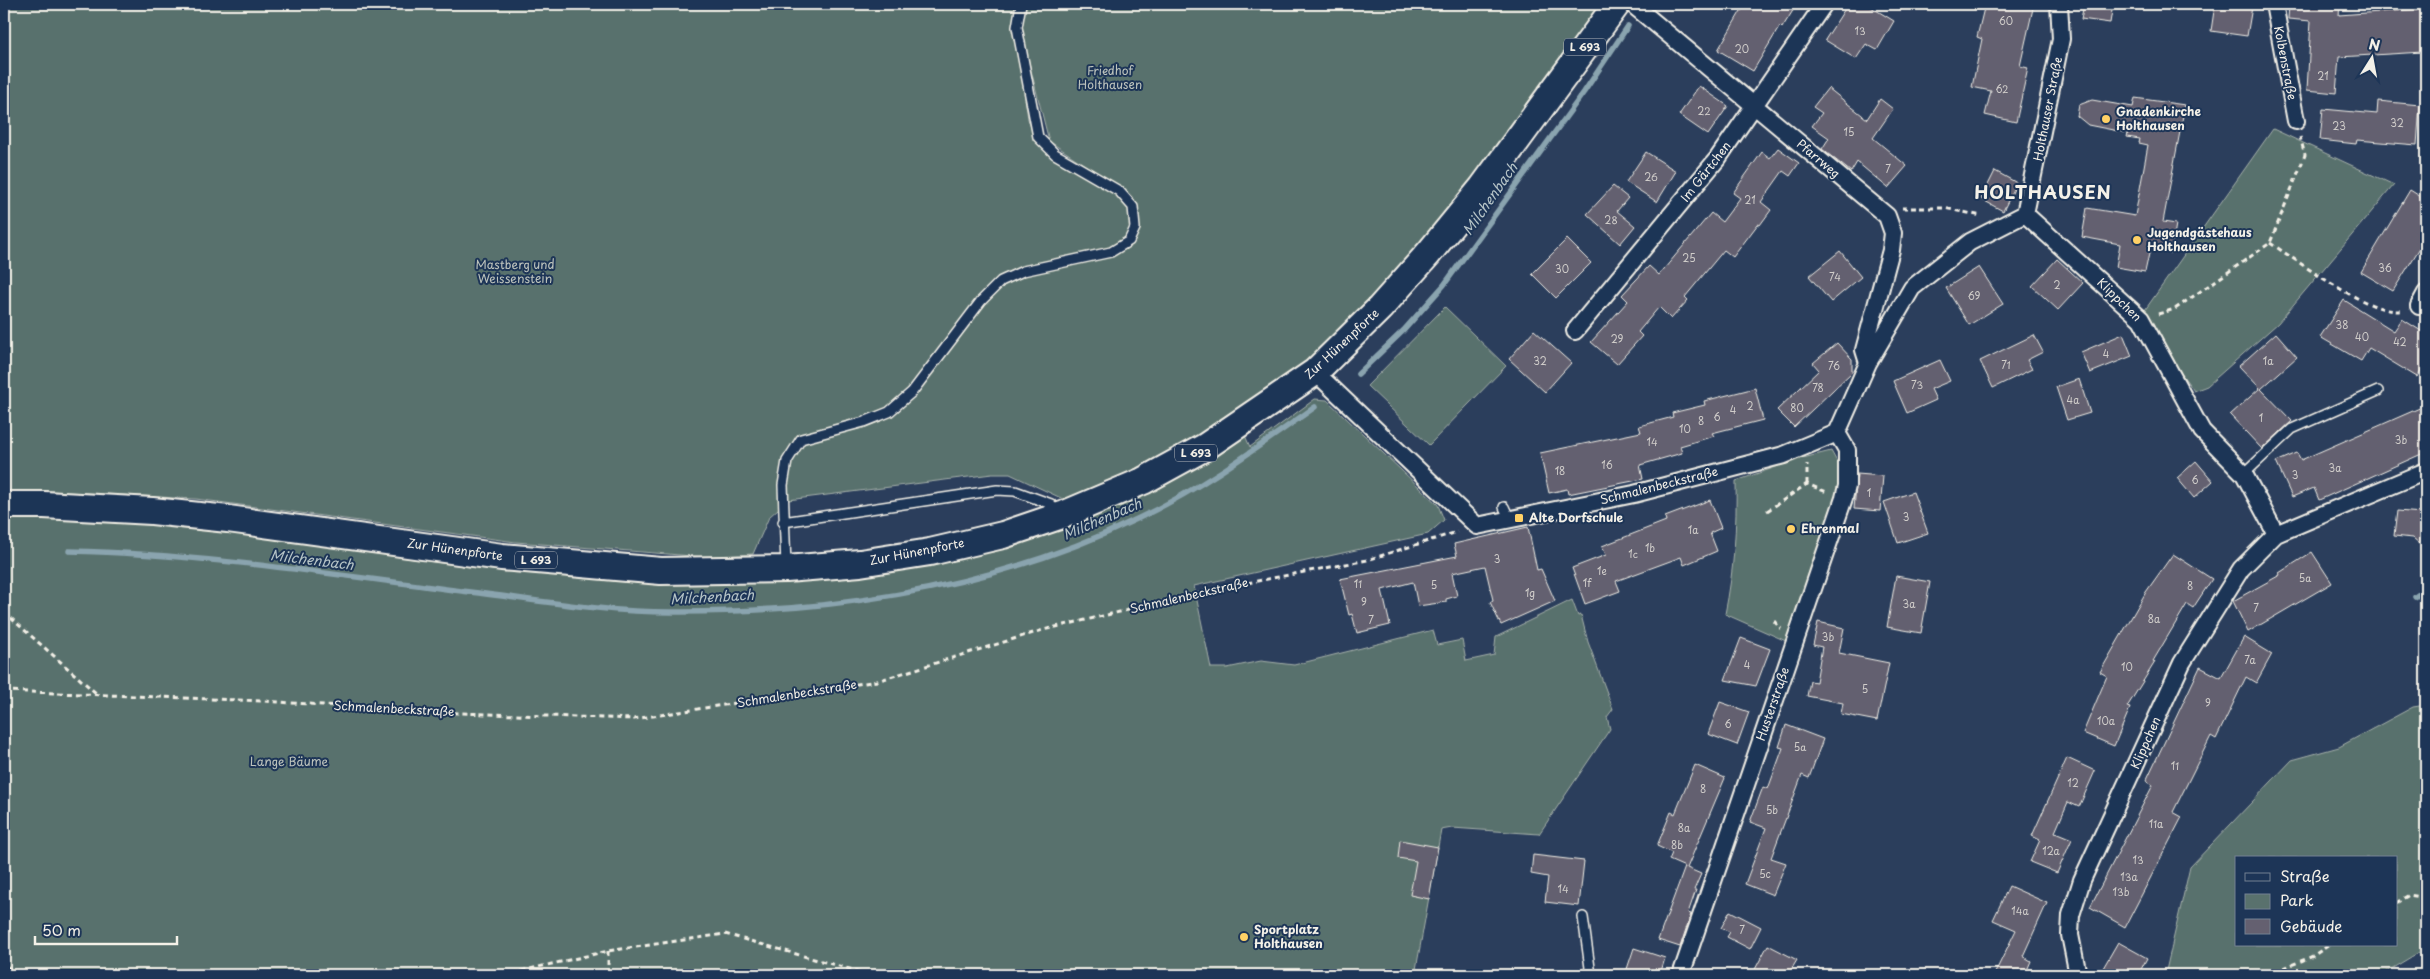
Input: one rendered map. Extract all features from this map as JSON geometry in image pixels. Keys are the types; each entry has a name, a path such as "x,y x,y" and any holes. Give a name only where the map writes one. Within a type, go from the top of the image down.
{"main road":[{"name":"Zur Hünenpforte","path":"4,505 44,505 152,511 219,518 502,557 661,571 786,569 860,563 930,552 1003,535 1053,511 1142,481 1206,447 1315,372 1380,308 1428,254 1482,188 1617,4"}],"street":[{"name":"Pfarrweg","path":"1632,4 1887,216 1893,233 1891,250 1864,350 1868,363"},
{"name":"Im Gärtchen","path":"1575,331 1701,179 1755,106 1824,4"},
{"name":"Holthauser Straße","path":"2025,214 2061,39 2059,4"},
{"name":"Kolbenstraße","path":"2274,4 2296,121"},
{"path":"1837,433 1868,363 1912,288 1970,242 2025,214"},
{"name":"Klippchen","path":"2025,214 2141,319 2202,431 2244,474 2276,534"},
{"path":"1315,372 1477,526"},
{"name":"Schmalenbeckstraße","path":"1477,526 1507,514 1634,494 1784,455 1837,433"},
{"name":"Husterstraße","path":"1681,975 1844,498 1847,486 1847,450 1837,433"},
{"name":"Klippchen","path":"2078,975 2070,935 2071,915 2082,880 2182,663 2242,569 2276,534 2426,471"}],"lane":[{"path":"786,569 783,485 786,461 801,439 864,422 889,412 912,392 981,301 1001,281 1023,271 1111,252 1128,242 1135,228 1133,208 1119,191 1056,154 1038,137 1017,27 1021,4"},
{"path":"2244,474 2292,429 2378,391"},
{"path":"783,522 997,490 1015,491 1053,511"},
{"path":"1583,917 1591,975"}],"path":[{"path":"2141,319 2175,309 2270,243 2305,155 2296,121"},
{"path":"1882,212 1898,208 1944,208 1982,215 2006,224"},
{"path":"2270,243 2366,304 2398,312 2423,300"},
{"path":"1767,511 1807,484 1828,493"},
{"name":"Schmalenbeckstraße","path":"4,691 263,701 430,712 634,720 878,681 1043,630 1226,587 1367,560 1477,526"},
{"path":"4,612 98,694"},
{"path":"2398,902 2409,895 2426,898"},
{"path":"504,975 608,951 725,934 871,975"},
{"path":"2267,975 2313,956 2328,946"},
{"path":"608,951 608,975"},
{"path":"4,958 12,975"}],"green space":[{"path":"4,4 1018,4 1015,27 1028,119 1036,142 1090,178 1094,171 1049,141 1020,27 1024,4 1617,4 1428,254 1240,424 1250,447 1315,399 1327,400 1438,505 1444,520 1428,534 1194,586 1211,668 1227,668 1261,661 1294,665 1433,630 1437,645 1462,640 1466,661 1494,655 1496,637 1572,600 1578,616 1581,615 1588,642 1613,709 1607,717 1610,729 1539,834 1452,828 1441,830 1415,975 539,975 478,970 452,975 4,975 4,519 68,517 195,528 505,572 661,582 727,583 1080,507 1010,474 992,474 788,500 769,517 753,554 705,557 516,542 196,499 49,491 4,493"},
{"path":"2273,129 2394,185 2278,323 2207,386 2194,391 2140,317"},
{"path":"1445,307 1506,366 1429,445 1367,386"},
{"path":"1831,451 1841,469 1835,508 1786,641 1725,614 1734,548 1736,481 1799,459"},
{"path":"2426,705 2426,948 2381,975 2165,975 2190,867 2292,760 2339,747 2413,707"}],"building":[{"path":"1745,4 1797,4 1782,28 1780,26 1753,71 1718,50"},
{"path":"1848,4 1866,4 1894,21 1877,50 1866,44 1856,59 1825,40"},
{"path":"1985,4 2034,4 2020,66 2028,68 2016,122 1985,115 1991,91 1972,87 1982,39 1977,37"},
{"path":"2084,4 2113,4 2110,23 2081,19"},
{"path":"2215,4 2252,7 2247,36 2211,31"},
{"path":"2289,4 2340,4 2339,15 2421,9 2423,52 2339,57 2336,93 2307,90 2311,21 2288,19"},
{"path":"1699,86 1728,106 1708,135 1679,115"},
{"path":"1828,88 1867,119 1880,99 1893,109 1873,138 1907,166 1888,188 1857,162 1851,172 1822,149 1829,138 1812,126 1822,113 1813,107"},
{"path":"2135,98 2185,105 2163,222 2176,224 2171,253 2150,249 2145,272 2116,267 2120,244 2082,237 2087,208 2135,216 2148,145 2139,143 2140,139 2127,137 2128,133 2088,125 2077,116 2079,105 2092,100 2133,107"},
{"path":"2378,101 2420,105 2417,145 2357,140 2356,144 2320,140 2323,109 2377,114"},
{"path":"1778,148 1799,163 1790,176 1783,171 1761,202 1771,210 1733,257 1724,250 1685,297 1688,300 1671,319 1659,307 1638,332 1642,336 1617,364 1591,342 1628,301 1622,295 1649,266 1659,275 1711,213 1722,222 1740,198 1733,193 1762,152 1770,158"},
{"path":"1646,152 1676,171 1657,202 1626,182"},
{"path":"1995,171 2017,183 2003,211 1981,199"},
{"path":"1613,186 1628,198 1617,211 1635,226 1620,244 1587,214"},
{"path":"2410,190 2426,200 2426,238 2393,291 2361,272"},
{"path":"1567,239 1591,263 1556,298 1532,274"},
{"path":"1840,251 1861,277 1831,302 1809,276"},
{"path":"2057,259 2083,283 2058,310 2032,286"},
{"path":"1979,267 2003,304 1969,325 1946,288"},
{"path":"2344,300 2394,331 2402,319 2426,334 2426,362 2417,377 2369,348 2361,361 2320,337"},
{"path":"1534,330 1571,363 1545,392 1509,359"},
{"path":"2276,333 2297,357 2261,389 2292,421 2262,449 2230,415 2260,388 2239,366"},
{"path":"2123,334 2132,356 2090,373 2081,352"},
{"path":"2034,335 2043,352 2027,360 2032,369 1993,388 1980,361"},
{"path":"1837,343 1852,359 1852,372 1794,427 1777,410 1819,370 1813,363"},
{"path":"1940,360 1950,381 1931,389 1936,400 1907,413 1893,381"},
{"path":"2079,379 2090,413 2067,420 2056,387"},
{"path":"1755,388 1763,420 1712,433 1714,436 1680,446 1682,453 1640,465 1643,479 1568,494 1567,489 1549,493 1540,453 1641,432 1639,426 1673,417 1672,413 1705,405 1704,401"},
{"path":"2422,407 2426,416 2426,452 2319,500 2314,488 2292,497 2276,462 2297,453 2301,460"},
{"path":"2196,461 2213,481 2194,498 2177,478"},
{"path":"1857,474 1883,476 1880,511 1854,509"},
{"path":"1913,492 1928,533 1898,543 1884,502"},
{"path":"1710,500 1721,528 1710,533 1717,551 1684,565 1681,557 1616,581 1620,591 1585,604 1572,568 1606,555 1602,546 1666,521 1665,517"},
{"path":"2397,511 2422,513 2421,518 2426,518 2426,549 2413,538 2394,536"},
{"path":"1528,527 1537,570 1541,569 1555,601 1501,625 1490,602 1493,600 1485,566 1452,573 1457,596 1446,599 1446,602 1418,606 1413,582 1382,590 1390,625 1357,633 1352,614 1349,615 1340,579 1457,556 1454,544"},
{"path":"2312,552 2332,583 2248,632 2233,601 2280,575 2279,573"},
{"path":"2173,554 2212,579 2193,608 2187,604 2153,661 2155,662 2127,707 2130,708 2114,746 2083,733 2107,676 2100,672 2146,592"},
{"path":"1896,576 1930,582 1921,633 1887,627"},
{"path":"1818,622 1844,628 1839,653 1889,663 1877,721 1841,714 1843,703 1807,696 1810,681 1816,682 1822,647 1813,645"},
{"path":"2244,637 2272,654 2256,683 2246,677 2216,739 2211,736 2173,812 2182,817 2125,927 2090,907 2153,785 2146,781 2200,667 2221,678"},
{"path":"1741,638 1770,649 1756,686 1725,680"},
{"path":"1720,702 1749,712 1737,745 1708,734"},
{"path":"1786,725 1823,739 1809,778 1802,775 1771,858 1786,863 1773,895 1745,884 1766,828 1750,822 1763,787 1768,789 1783,748 1779,747"},
{"path":"2067,758 2095,771 2079,807 2068,802 2055,832 2072,839 2057,873 2030,862 2040,840 2032,836"},
{"path":"1695,765 1725,778 1687,868 1701,874 1694,890 1696,890 1688,913 1691,914 1680,947 1658,940 1685,867 1669,860 1672,853 1657,846 1671,812 1675,814"},
{"path":"1400,840 1438,847 1429,899 1410,895 1416,861 1398,858"},
{"path":"1533,855 1584,861 1579,906 1545,902 1548,877 1531,874"},
{"path":"2009,886 2047,903 2023,956 2031,961 2025,975 1994,975 2016,930 1993,920"},
{"path":"1730,911 1761,927 1750,949 1727,937 1730,932 1721,928"},
{"path":"2118,942 2147,958 2138,975 2099,975"},
{"path":"1768,945 1797,960 1788,975 1752,975"},
{"path":"1634,948 1665,958 1660,975 1625,975"}],"waterway":[{"name":"Milchenbach","path":"1358,374 1404,330 1444,285 1584,92 1628,26"},
{"name":"Milchenbach","path":"69,551 169,556 219,561 621,610 671,612 791,608 910,592 969,579 1027,563 1084,542 1139,518 1185,494 1315,407"},
{"path":"2415,597 2426,589"}],"place":[{"name":"Gnadenkirche Holthausen","path":"2106,119"},
{"name":"Jugendgästehaus Holthausen","path":"2137,240"},
{"name":"Alte Dorfschule","path":"1519,518"},
{"name":"Ehrenmal","path":"1791,529"},
{"name":"Sportplatz Holthausen","path":"1244,937"}],"district":[{"name":"HOLTHAUSEN","path":"2043,193"}],"park label":[{"name":"Friedhof Holthausen","path":"1110,78"},
{"name":"Mastberg und Weissenstein","path":"515,272"},
{"name":"Lange Bäume","path":"289,762"}]}
